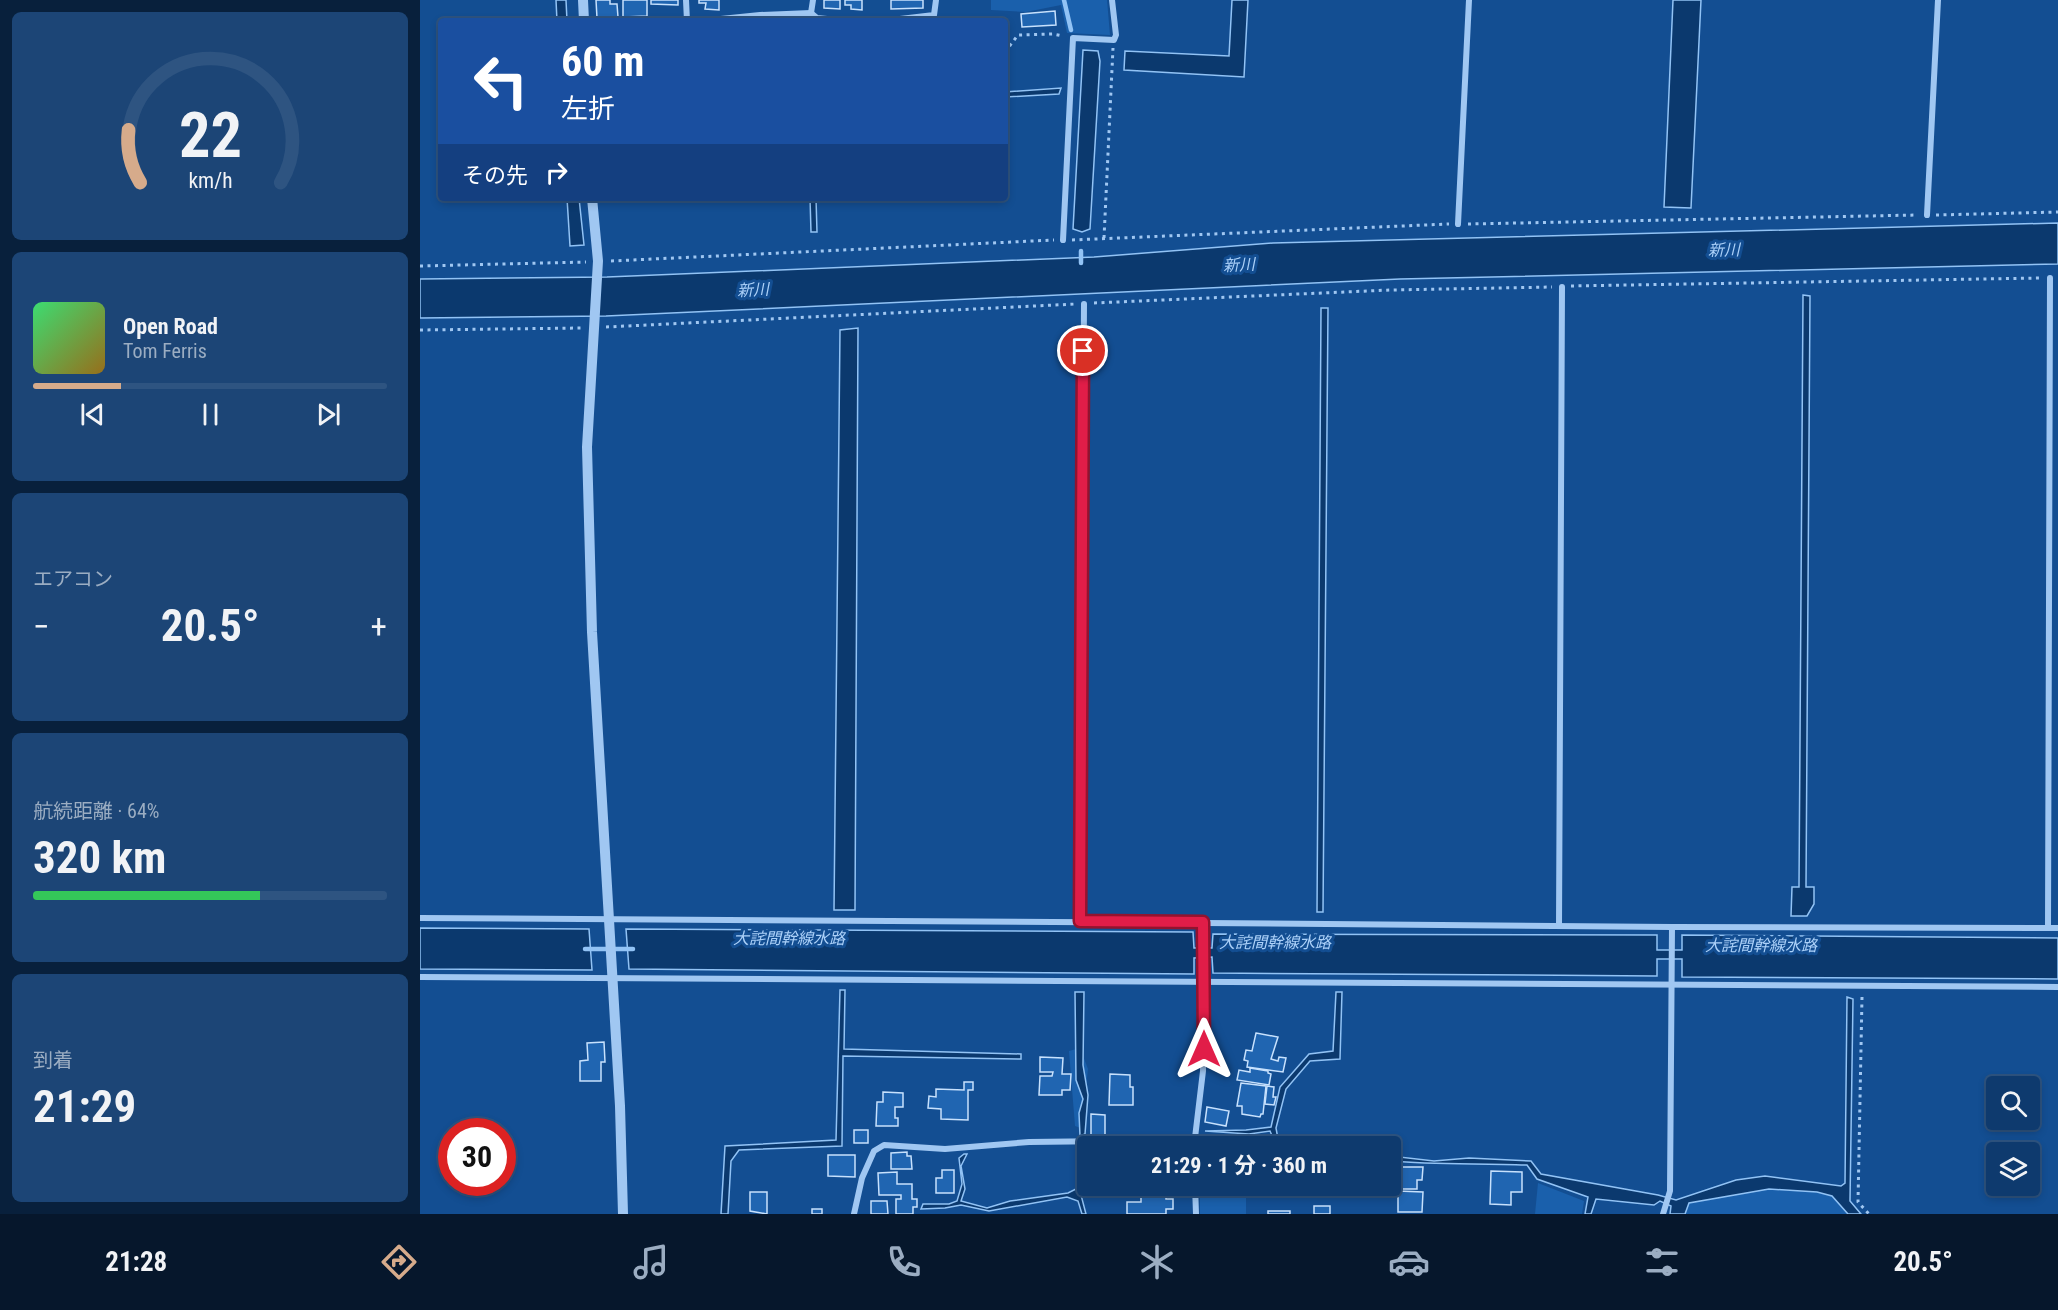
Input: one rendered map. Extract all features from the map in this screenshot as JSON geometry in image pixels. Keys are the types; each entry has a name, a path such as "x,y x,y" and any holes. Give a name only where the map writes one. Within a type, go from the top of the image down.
{"street":[{"path":"582,0 584,18"},
{"path":"686,0 687,18"},
{"path":"811,13 813,0"},
{"path":"908,18 933,15 936,0"},
{"path":"1063,240 1073,38 1114,40 1116,35 1112,0"},
{"path":"1458,224 1469,0"},
{"path":"1928,215 1938,0"},
{"path":"730,18 811,13 817,18"},
{"path":"592,201 598,261 587,447 592,632 620,1106 623,1214"},
{"path":"2048,928 2050,278"},
{"path":"1559,925 1562,286"},
{"path":"1080,921 1084,304"},
{"path":"420,918 2058,928"},
{"path":"1195,1136 1203,1071 1203,922"},
{"path":"1664,1212 1670,1191 1672,927"},
{"path":"420,977 2058,987"},
{"path":"854,1214 862,1178 874,1151 884,1145 945,1149 1029,1142 1077,1142"},
{"path":"1195,1196 1196,1214"}],"path":[{"path":"1008,48 1018,35 1053,34 1073,38"},
{"path":"1104,238 1114,40"},
{"path":"420,266 598,261 1458,224 2058,212"},
{"path":"420,330 594,328 1390,290 2050,278"},
{"path":"1862,986 1858,1202 1869,1214"}],"shaded area":[{"path":"991,0 1107,0 1110,35 1067,33 1061,5 1026,12 991,10"},
{"path":"1080,1048 1088,1069 1081,1128 1075,1126 1069,1051"},
{"path":"1538,1183 1584,1201 1582,1214 1535,1214"},
{"path":"1769,1189 1817,1192 1832,1196 1848,1214 1685,1214 1689,1203"},
{"path":"1246,1196 1246,1214 1200,1214 1200,1197"}],"water":[{"path":"556,0 566,0 567,18 557,18"},
{"path":"1232,0 1248,0 1244,77 1124,70 1125,51 1229,56"},
{"path":"1673,0 1701,0 1691,208 1664,207"},
{"path":"1083,50 1098,51 1100,61 1090,229 1082,232 1073,229"},
{"path":"1061,88 1059,94 1008,97 1008,92"},
{"path":"567,201 579,201 584,245 570,246"},
{"path":"810,201 816,201 817,232 811,232"},
{"name":"新川","path":"2058,223 2058,264 1400,279 606,316 420,318 420,279 607,277 1094,257 1273,243"},
{"path":"1803,295 1810,296 1806,887 1814,887 1814,904 1807,916 1791,916 1792,887 1799,887"},
{"path":"1321,308 1328,308 1323,912 1317,912"},
{"path":"858,328 855,910 834,910 840,330"},
{"path":"420,928 589,929 592,970 420,969"},
{"path":"626,929 1193,932 1194,948 1212,948 1213,934 1657,935 1657,950 1682,950 1682,935 2058,938 2058,979 1682,977 1682,959 1657,959 1657,976 1213,973 1212,957 1194,958 1194,974 629,969"},
{"path":"840,990 845,990 844,1049 1021,1054 1021,1059 843,1056 842,1146 739,1150 731,1161 728,1214 721,1214 725,1146 836,1140"},
{"path":"1075,992 1084,992 1083,1065 1088,1095 1085,1134 1080,1136 1079,1113 1083,1099 1076,1080"},
{"path":"1336,992 1342,992 1340,1059 1310,1061 1286,1089 1276,1128 1277,1136 1272,1136 1270,1131 1249,1134 1205,1131 1271,1127 1280,1087 1309,1054 1333,1051"},
{"path":"1847,997 1853,999 1850,1201 1861,1214 1848,1214 1832,1196 1817,1192 1769,1189 1689,1203 1685,1214 1670,1214 1671,1206 1660,1201 1654,1205 1596,1199 1591,1214 1585,1214 1588,1197 1537,1179 1527,1165 1401,1162 1401,1157 1434,1161 1469,1158 1531,1161 1541,1174 1676,1200 1736,1180 1765,1176 1841,1186 1845,1183"},
{"path":"1077,1152 1077,1196 1081,1196 1086,1214 1082,1214 1078,1201 1067,1197 989,1211 961,1205 921,1209 923,1204 949,1204 957,1201 962,1184 959,1158 964,1154 967,1154 961,1166 965,1189 961,1201 987,1208 1010,1201 1068,1193 1076,1189"}],"building":[{"path":"596,0 610,0 610,4 617,4 618,17 597,18"},
{"path":"623,0 647,0 647,16 623,17"},
{"path":"651,0 678,0 678,5 651,4"},
{"path":"699,0 719,0 719,10 705,9 706,3 699,3"},
{"path":"824,0 840,0 840,9 824,8"},
{"path":"845,0 862,0 862,10 851,9 851,5 845,5"},
{"path":"891,0 923,0 923,8 891,9"},
{"path":"1055,11 1056,25 1022,27 1021,14"},
{"path":"1256,1033 1278,1037 1271,1059 1278,1061 1279,1057 1286,1058 1283,1072 1247,1067 1248,1061 1244,1060 1246,1050 1252,1051"},
{"path":"604,1042 605,1062 601,1062 601,1081 580,1081 580,1061 588,1060 587,1043"},
{"path":"1040,1057 1063,1058 1062,1074 1071,1074 1070,1090 1062,1090 1062,1095 1039,1095 1040,1076 1052,1076 1053,1072 1040,1072"},
{"path":"1250,1068 1268,1071 1271,1074 1269,1085 1237,1080 1239,1070 1250,1072"},
{"path":"1110,1074 1130,1075 1133,1105 1109,1105"},
{"path":"964,1082 973,1082 973,1090 968,1090 968,1120 941,1119 941,1109 928,1108 929,1096 936,1097 936,1089 964,1090"},
{"path":"1241,1083 1266,1086 1263,1114 1260,1117 1242,1114 1242,1106 1237,1106"},
{"path":"1267,1086 1274,1087 1273,1097 1276,1097 1274,1105 1265,1104"},
{"path":"883,1092 903,1093 903,1107 895,1107 898,1126 876,1126 877,1102 883,1102"},
{"path":"1207,1107 1229,1111 1226,1126 1205,1122"},
{"path":"1091,1114 1105,1115 1105,1136 1091,1136"},
{"path":"854,1130 868,1130 868,1143 854,1143"},
{"path":"907,1152 907,1156 911,1156 912,1169 891,1169 891,1153"},
{"path":"828,1155 855,1155 855,1177 828,1176"},
{"path":"1401,1167 1423,1167 1422,1180 1417,1180 1417,1189 1401,1189"},
{"path":"942,1170 954,1170 954,1193 936,1193 936,1178 942,1178"},
{"path":"1491,1171 1522,1172 1522,1192 1511,1192 1511,1205 1490,1204"},
{"path":"897,1172 897,1184 912,1184 912,1199 917,1199 917,1207 913,1207 913,1214 896,1214 896,1199 901,1199 901,1195 879,1195 878,1173"},
{"path":"1401,1191 1423,1192 1422,1212 1398,1212 1398,1196 1401,1196"},
{"path":"750,1192 767,1192 767,1214 750,1211"},
{"path":"1141,1196 1166,1196 1166,1199 1173,1199 1173,1209 1166,1209 1166,1214 1127,1214 1127,1202 1141,1202"},
{"path":"871,1201 887,1201 888,1214 871,1214"},
{"path":"1314,1206 1330,1206 1330,1214 1314,1214"},
{"path":"812,1209 822,1209 822,1214 812,1214"},
{"path":"1268,1211 1290,1211 1290,1214 1268,1214"}],"waterway":[{"path":"1064,0 1071,30"},
{"path":"1081,251 1081,263"},
{"name":"大詫間幹線水路","path":"585,949 633,949"}],"route":[{"path":"1083,351 1080,921 1203,922 1204,1049"}]}
